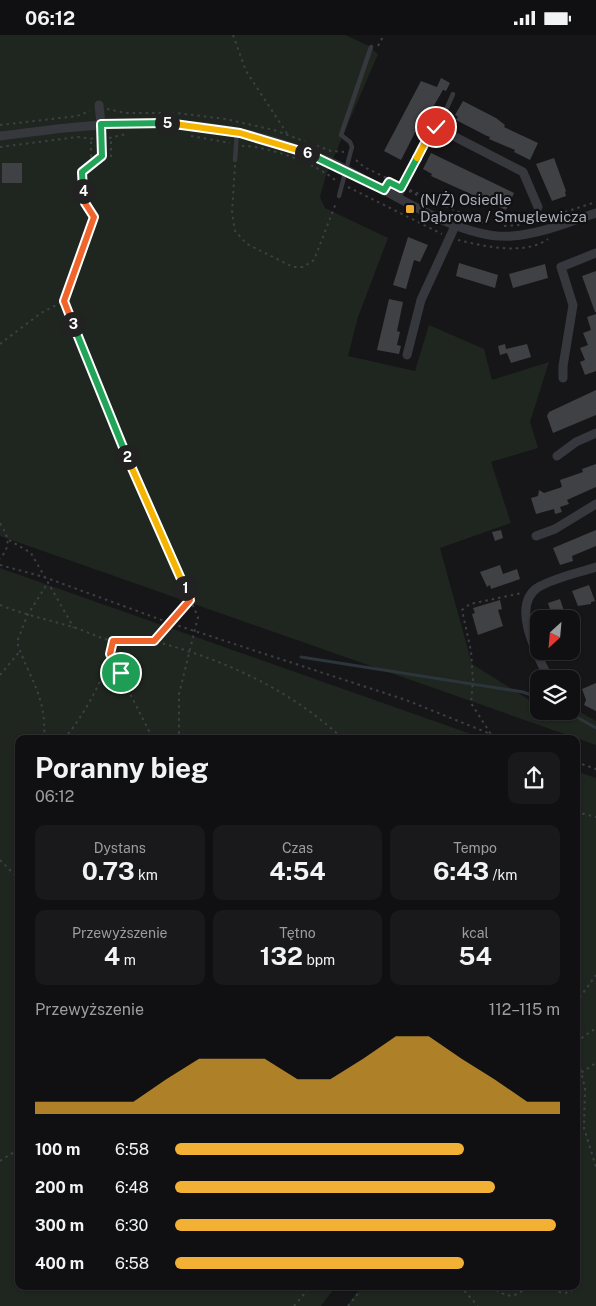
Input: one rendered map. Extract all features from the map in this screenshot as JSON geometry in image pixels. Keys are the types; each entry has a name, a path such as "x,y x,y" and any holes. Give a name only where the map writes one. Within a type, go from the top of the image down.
{"street":[{"path":"100,108 101,124"},
{"path":"0,136 101,124 167,123 237,132 301,150 346,170 397,197 483,234 511,237 543,230 596,213"},
{"path":"397,197 430,133 434,128 438,128 523,172 538,212"},
{"path":"407,355 421,300 456,224"},
{"path":"564,378 563,366 573,305 561,267 596,253"},
{"path":"557,456 576,442 596,433"},
{"path":"536,536 555,529 596,505"},
{"path":"545,670 526,622 526,609 530,595 542,586 596,567"}],"lane":[{"path":"339,196 340,184 346,170 352,144 341,135 371,47"},
{"path":"438,128 453,94"},
{"path":"101,124 102,156"},
{"path":"235,160 237,132"}],"path":[{"path":"233,35 246,71 288,135 331,151 350,155 364,167 402,187 486,224 389,182 384,190"},
{"path":"87,111 88,105"},
{"path":"0,125 77,116 100,108 126,113"},
{"path":"0,147 77,137 102,139 126,133"},
{"path":"111,137 111,157"},
{"path":"91,139 91,157"},
{"path":"102,156 82,172 85,203 94,217 64,301 118,438 198,617 179,694 179,735"},
{"path":"235,160 232,213 235,231 246,244 293,267 308,265 317,257 339,196"},
{"path":"340,184 450,238"},
{"path":"531,223 596,202"},
{"path":"538,212 540,221"},
{"path":"502,226 526,224"},
{"path":"0,344 41,313 64,301"},
{"path":"0,523 9,540 30,553 74,627"},
{"path":"0,559 8,549 9,540"},
{"path":"0,565 44,577 170,623 406,700 492,735"},
{"path":"44,735 46,717 41,699 17,642 27,616 47,583"},
{"path":"492,735 471,703 473,680 471,651 462,610 470,604 520,592 530,595"},
{"path":"154,641 190,600"},
{"path":"0,605 27,616 74,627 113,641 154,641 190,652 269,683 318,717 338,735"},
{"path":"67,735 108,666 113,641"},
{"path":"0,675 20,651"},
{"path":"110,654 151,735"},
{"path":"580,763 596,769"},
{"path":"580,813 596,817"},
{"path":"0,860 15,874"},
{"path":"580,997 596,975"},
{"path":"580,1039 596,1027"},
{"path":"582,1071 596,1063"},
{"path":"580,1064 585,1088 584,1128 596,1167"},
{"path":"0,1161 15,1152"},
{"path":"294,1306 308,1290"},
{"path":"348,1306 361,1290"},
{"path":"464,1290 478,1306"},
{"path":"496,1290 510,1296 520,1294 525,1290"},
{"path":"556,1290 562,1293 572,1292"}],"shaded area":[{"path":"0,35 345,35 367,45 378,54 326,175 320,197 325,208 388,238 358,317 348,356 415,371 429,325 484,349 492,380 549,362 530,422 538,448 491,462 511,523 440,548 472,664 530,700 530,720 580,720 580,712 596,721 596,745 580,739 580,735 567,735 0,536"},
{"path":"0,568 474,735 15,735 15,1290 333,1290 321,1306 0,1306"},
{"path":"580,772 596,778 596,1306 347,1306 359,1290 580,1290"}],"building":[{"path":"441,78 450,83 446,91 441,89 443,90 429,114 426,118 423,117 401,160 384,151 421,81 437,87"},
{"path":"463,101 496,118 505,125 504,127 538,143 530,160 514,152 515,150 489,139 490,137 456,120 458,117 455,115"},
{"path":"431,153 514,193 506,210 431,176 432,174 423,169"},
{"path":"554,158 566,191 566,196 552,201 536,164"},
{"path":"2,163 22,163 22,183 2,183"},
{"path":"408,237 428,245 420,262 414,260 406,289 393,285"},
{"path":"459,263 498,275 495,288 456,276"},
{"path":"545,264 548,278 513,288 509,274"},
{"path":"596,271 596,312 595,312 582,276"},
{"path":"389,299 403,302 397,331 400,332 397,345 401,346 399,354 377,350"},
{"path":"596,314 596,371 585,375 580,362 585,360 580,348 588,345 583,333 591,330 587,317"},
{"path":"505,344 506,349 527,344 531,357 511,363 507,353 500,355 498,346"},
{"path":"596,390 596,415 553,433 547,416 549,412"},
{"path":"596,464 596,487 567,500 569,504 560,507 562,512 555,514 554,509 536,514 531,498 538,496 539,490 544,493 562,487 560,480 583,472 582,469"},
{"path":"501,530 503,538 495,541 492,532"},
{"path":"596,530 596,546 572,556 573,561 560,565 553,548"},
{"path":"500,565 503,574 517,569 520,579 491,589 490,585 487,587 480,572"},
{"path":"589,585 595,601 591,602 591,604 578,606 572,591"},
{"path":"560,599 564,610 550,610 548,603"},
{"path":"500,600 502,609 498,610 503,626 478,635 472,614 475,613 473,608"},
{"path":"596,683 596,711 584,705 586,700 582,689"}],"waterway":[{"path":"301,657 530,695"},
{"path":"580,719 596,728"}],"place":[{"name":"(N/Ż) Osiedle Dąbrowa / Smuglewicza","path":"410,209"}],"route":[{"path":"121,673 110,654 113,641 154,641 190,600 118,438 64,301 94,217 85,203 81,179 82,172 102,156 101,124 167,123 194,125 240,133 301,150 335,164 384,190 389,182 401,188 431,130 436,127"}]}
